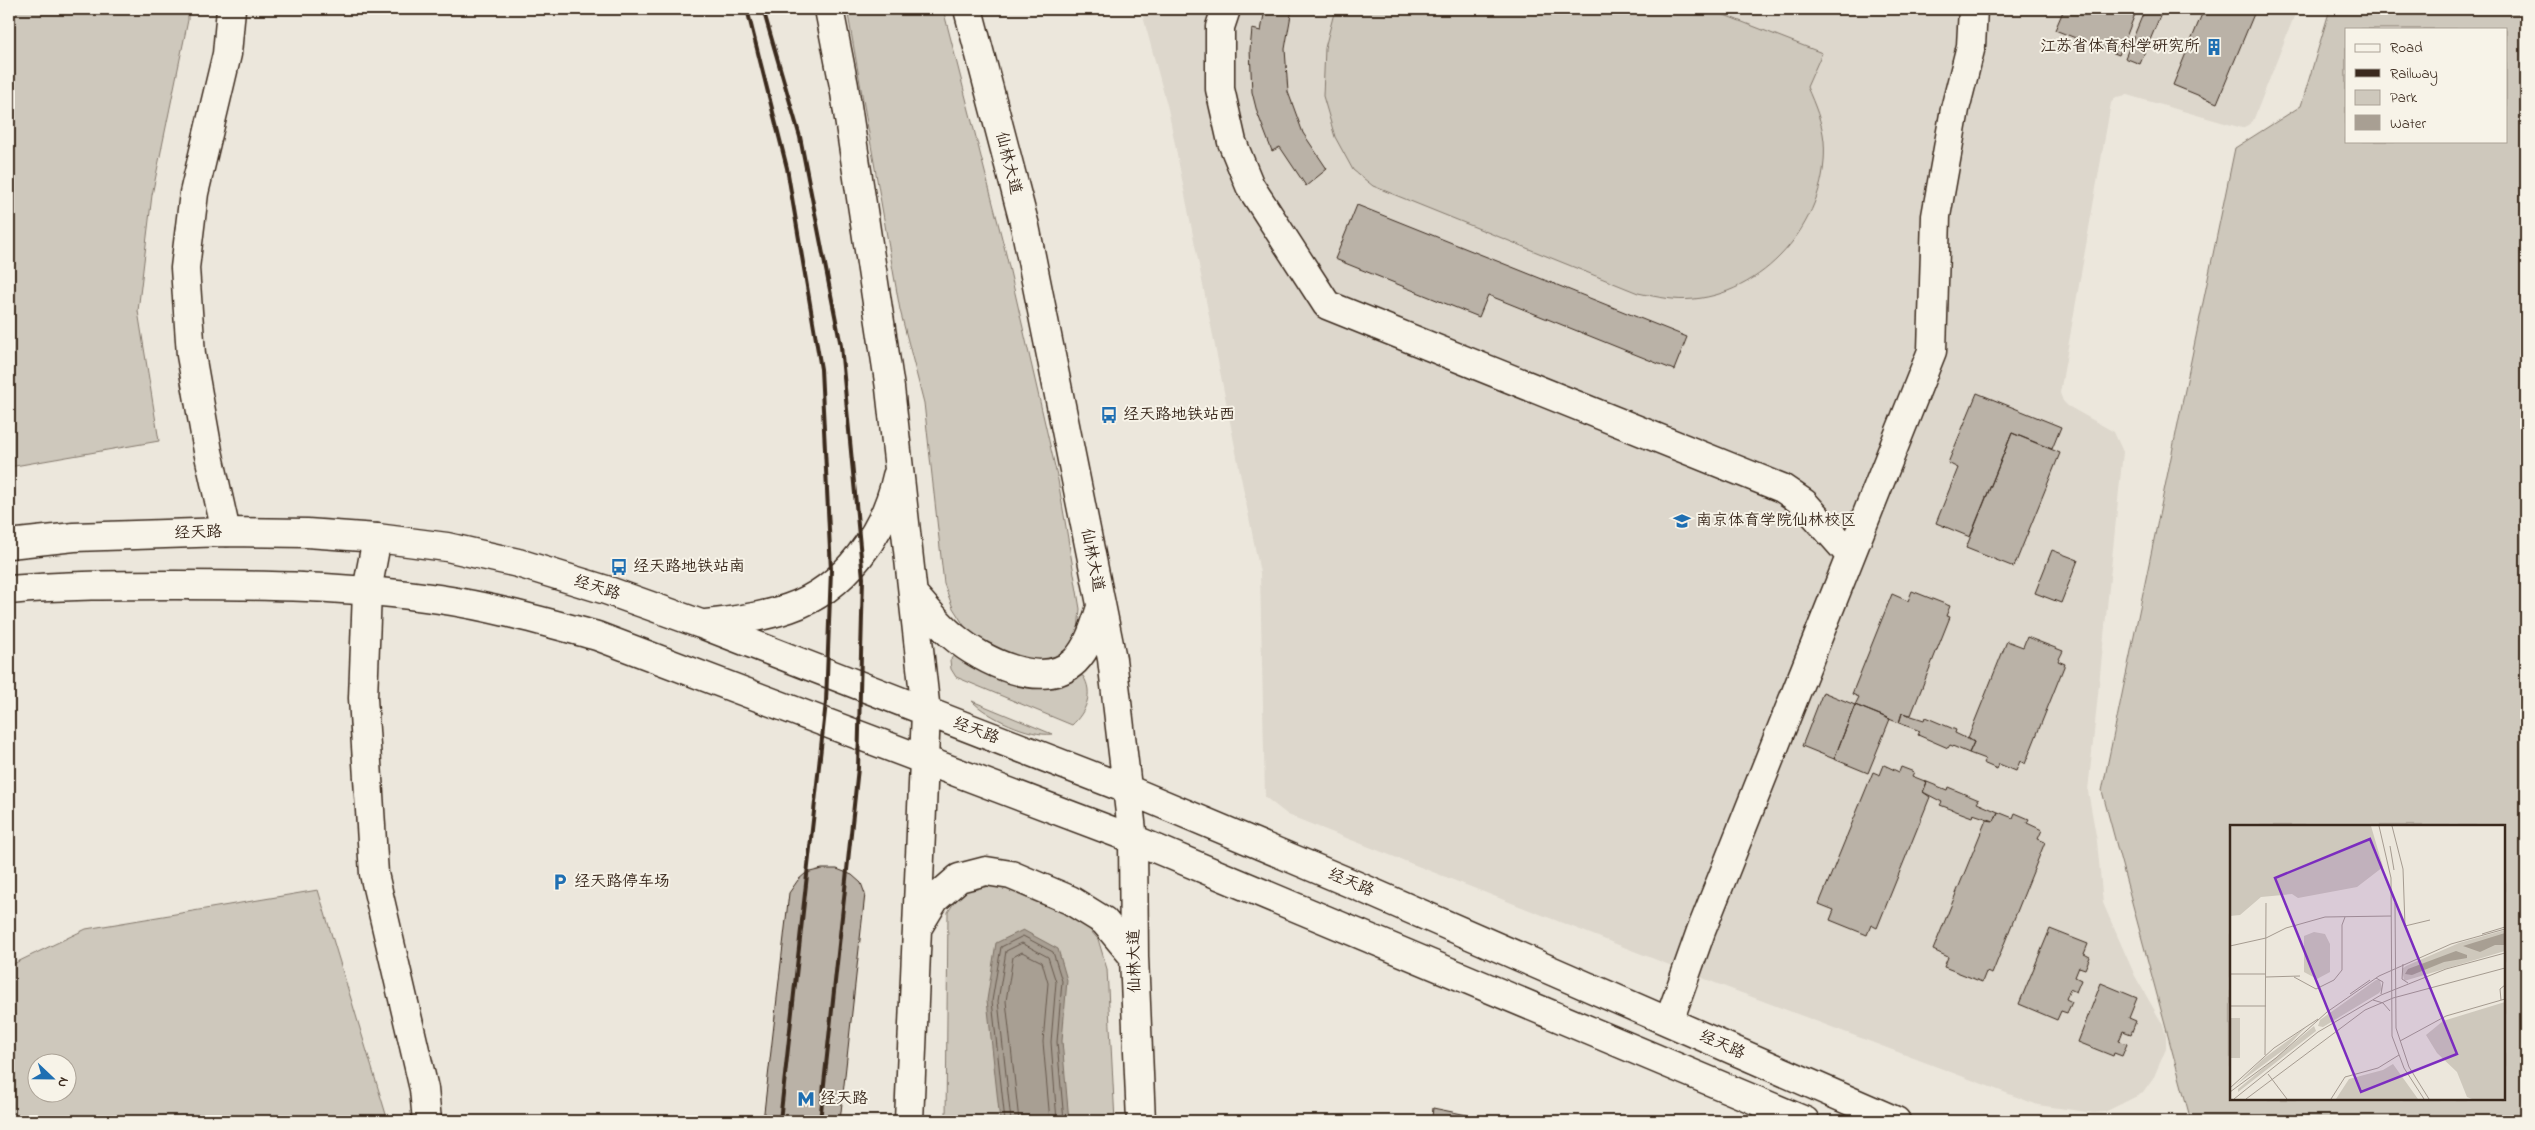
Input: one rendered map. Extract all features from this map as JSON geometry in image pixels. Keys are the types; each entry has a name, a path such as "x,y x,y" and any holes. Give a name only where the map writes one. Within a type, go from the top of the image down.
{"main road":[{"path":"226,532 208,451 191,356 185,268 194,193 227,54 231,9"},
{"path":"829,9 844,86 890,388 926,712 910,1121"},
{"name":"仙林大道","path":"968,9 1025,226 1112,659 1129,790 1133,839 1134,957 1141,1121"},
{"path":"1226,9 1220,27 1220,90 1232,142 1250,186 1327,305 1782,488 1804,503 1850,555"},
{"path":"1669,1020 1701,931 1932,351 1936,216 1955,109 1971,46 1974,9"},
{"path":"702,624 746,619 790,608 821,592 839,578 865,549 882,519 893,493 899,465"},
{"name":"经天路","path":"9,544 74,537 226,532 307,533 377,538 447,547 518,563 606,590 702,624 1129,790 1669,1020 1896,1121"},
{"path":"377,538 367,591 363,698 374,874 424,1089 427,1121"},
{"path":"9,590 64,585 277,585 367,591 439,599 510,613 597,636 1133,839 1805,1121"},
{"path":"914,595 952,636 969,649 1014,670 1033,675 1053,672 1074,662 1089,639 1101,607"},
{"path":"917,928 934,898 959,878 986,871 1011,875 1070,900 1104,921 1134,957"}],"shaded area":[{"name":"南京体育学院仙林校区","path":"1141,9 2297,9 2253,121 2248,125 2242,128 2127,95 2116,97 2111,103 2060,393 2063,401 2068,406 2114,432 2123,452 2088,791 2097,841 2103,903 2135,976 2163,1025 2166,1035 2166,1049 2153,1079 2143,1093 2105,1112 2094,1113 2038,1105 1723,986 1288,815 1265,797 1260,573 1168,109"}],"green space":[{"path":"9,9 188,9 188,20 152,195 138,311 159,441 9,467"},
{"path":"847,9 943,9 1006,254 1058,480 1080,609 1078,631 1066,650 1050,661 1028,666 970,635 953,608 944,584 924,403 900,310"},
{"path":"1335,9 1709,9 1822,53 1807,87 1818,114 1824,141 1823,169 1817,196 1805,222 1789,246 1770,266 1747,282 1721,293 1694,299 1673,299 1638,293 1373,186 1353,170 1335,137 1323,96 1325,48"},
{"path":"2330,9 2526,9 2526,1121 2191,1121 2102,791 2235,148 2301,106"},
{"path":"956,653 1083,676 1088,689 1085,708 1072,725 956,677 951,669 950,660"},
{"path":"972,701 1052,734 1032,732 1009,725"},
{"path":"998,883 1081,920 1098,939 1107,969 1115,1121 946,1121 948,912 958,897 968,890"},
{"path":"318,890 388,1121 9,1121 9,966 86,929"}],"water":[{"path":"1023,930 1058,949 1067,980 1062,1041 1069,1121 1000,1121 987,1000 996,943"}],"building":[{"path":"1265,9 1292,9 1285,49 1288,92 1303,133 1327,169 1306,186 1280,147 1272,151 1257,112 1252,92 1250,50 1252,29 1261,31"},
{"path":"2064,9 2137,9 2119,55 2055,30"},
{"path":"2145,9 2163,9 2140,64 2125,58"},
{"name":"江苏省体育科学研究所","path":"2204,9 2256,9 2217,103 2173,85"},
{"path":"1357,205 1687,337 1674,370 1488,295 1479,317 1335,259"},
{"path":"1977,393 2061,427 2052,449 2012,433 1970,537 1936,523 1958,468 1948,463"},
{"path":"2012,433 2060,453 2014,567 1966,548"},
{"path":"2052,550 2078,560 2061,603 2035,593"},
{"path":"1912,591 1950,606 1946,616 1950,617 1911,715 1902,713 1899,723 1855,705 1859,697 1852,694 1892,594 1908,601"},
{"path":"2027,637 2063,651 2058,661 2065,664 2025,764 2020,761 2016,771 1999,764 1997,769 1983,763 1985,759 1969,753 1974,742 1968,738 2007,641 2023,647"},
{"path":"1823,692 1855,705 1834,759 1802,746"},
{"path":"1855,705 1890,719 1868,773 1834,759"},
{"path":"1902,713 1924,720 1925,717 1956,730 1955,733 1974,742 1969,753 1950,745 1948,748 1918,735 1920,731 1899,723"},
{"path":"1884,765 1899,772 1901,767 1914,772 1912,776 1927,782 1923,792 1930,797 1877,928 1871,925 1867,935 1830,920 1834,910 1819,904 1873,772 1880,775"},
{"path":"1927,782 1947,790 1948,787 1979,800 1977,803 1998,812 1994,821 1973,814 1972,817 1940,805 1942,802 1923,792"},
{"path":"1998,812 2013,818 2015,813 2029,819 2027,823 2042,830 2038,839 2045,842 1992,974 1986,972 1982,982 1944,967 1948,957 1933,950 1986,820 1994,821"},
{"name":"经天路","path":"822,869 837,869 852,875 861,883 865,894 840,1121 763,1121 789,893 798,880 806,873"},
{"path":"2050,929 2088,944 2084,954 2090,957 2085,969 2079,967 2075,977 2081,980 2076,992 2070,989 2066,999 2072,1002 2067,1013 2061,1011 2057,1020 2019,1004"},
{"path":"2101,983 2137,998 2129,1018 2136,1021 2131,1034 2123,1031 2119,1041 2127,1044 2122,1056 2114,1053 2113,1056 2078,1042"},
{"path":"1433,1108 1467,1115 1466,1121 1426,1121 1427,1116 1432,1117"}],"railway":[{"path":"747,9 787,168 821,369 831,570 826,702 780,1121"},
{"path":"763,9 800,137 841,346 863,578 858,768 820,1121"}],"place":[{"name":"江苏省体育科学研究所","path":"2214,47"},
{"name":"经天路地铁站西","path":"1109,415"},
{"name":"南京体育学院仙林校区","path":"1682,521"},
{"name":"经天路地铁站南","path":"619,567"},
{"name":"经天路停车场","path":"560,882"},
{"name":"经天路","path":"806,1099"}]}
